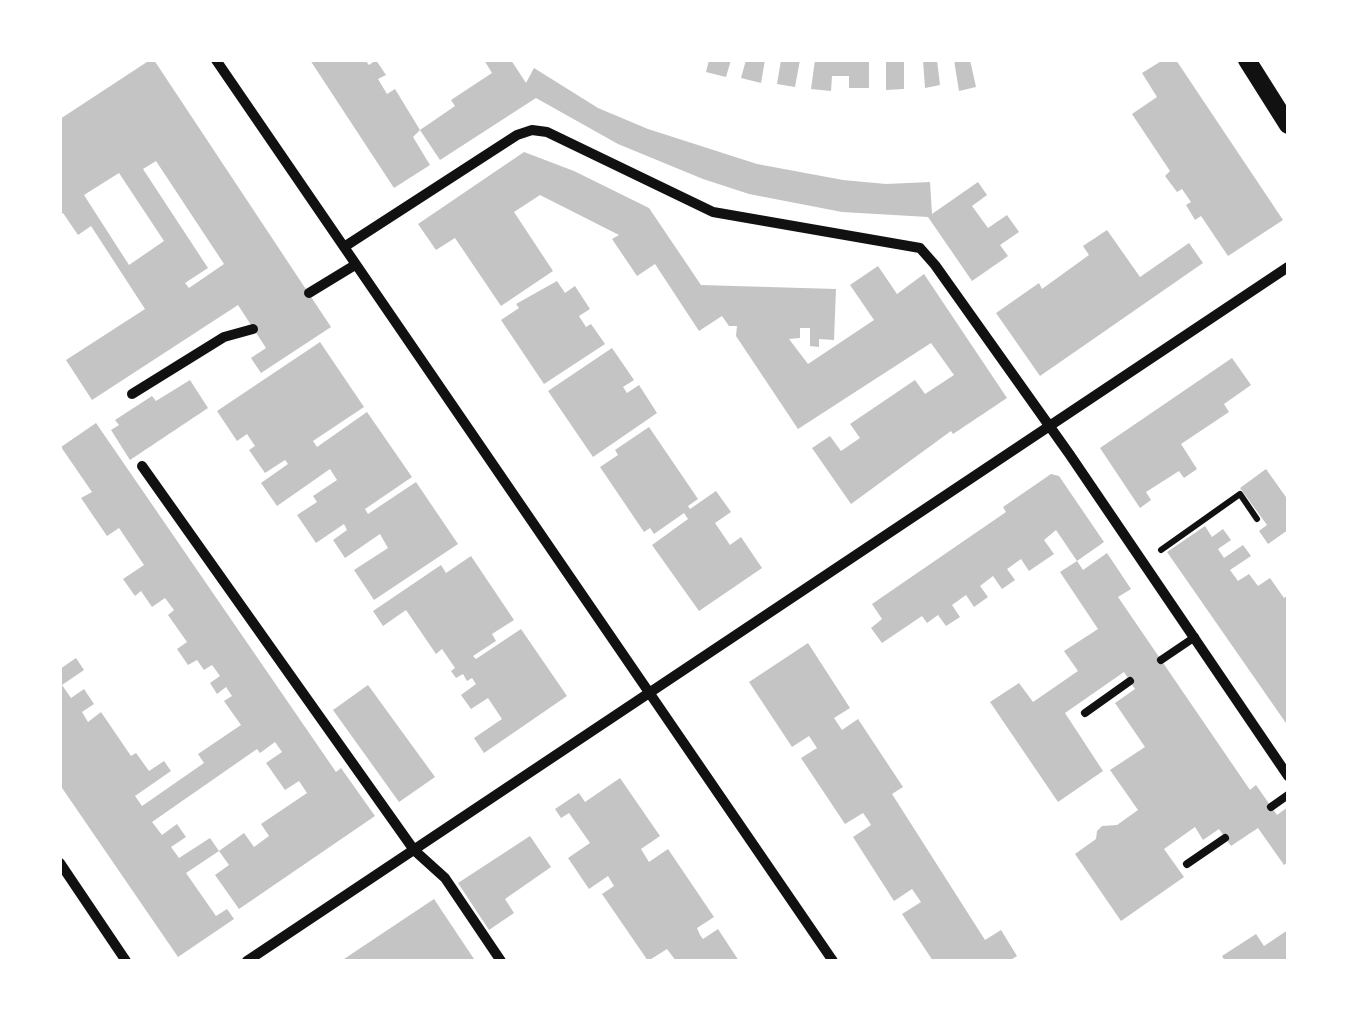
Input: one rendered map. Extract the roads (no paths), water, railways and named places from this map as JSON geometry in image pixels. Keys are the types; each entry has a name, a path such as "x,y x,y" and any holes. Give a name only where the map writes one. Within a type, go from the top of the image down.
{"street":[{"path":"216,60 833,961"},
{"path":"1247,60 1288,125"},
{"path":"344,247 517,135 532,130 547,132 714,212 920,248 1144,562 1288,776"},
{"path":"309,293 355,265"},
{"path":"247,961 1288,267"},
{"path":"132,394 224,337 254,329"},
{"path":"142,466 414,850 445,878 501,961"},
{"path":"60,863 126,961"}],"lane":[{"path":"1161,660 1195,637"},
{"path":"1085,713 1130,681"},
{"path":"1271,807 1288,795"},
{"path":"1187,864 1226,838"}]}
